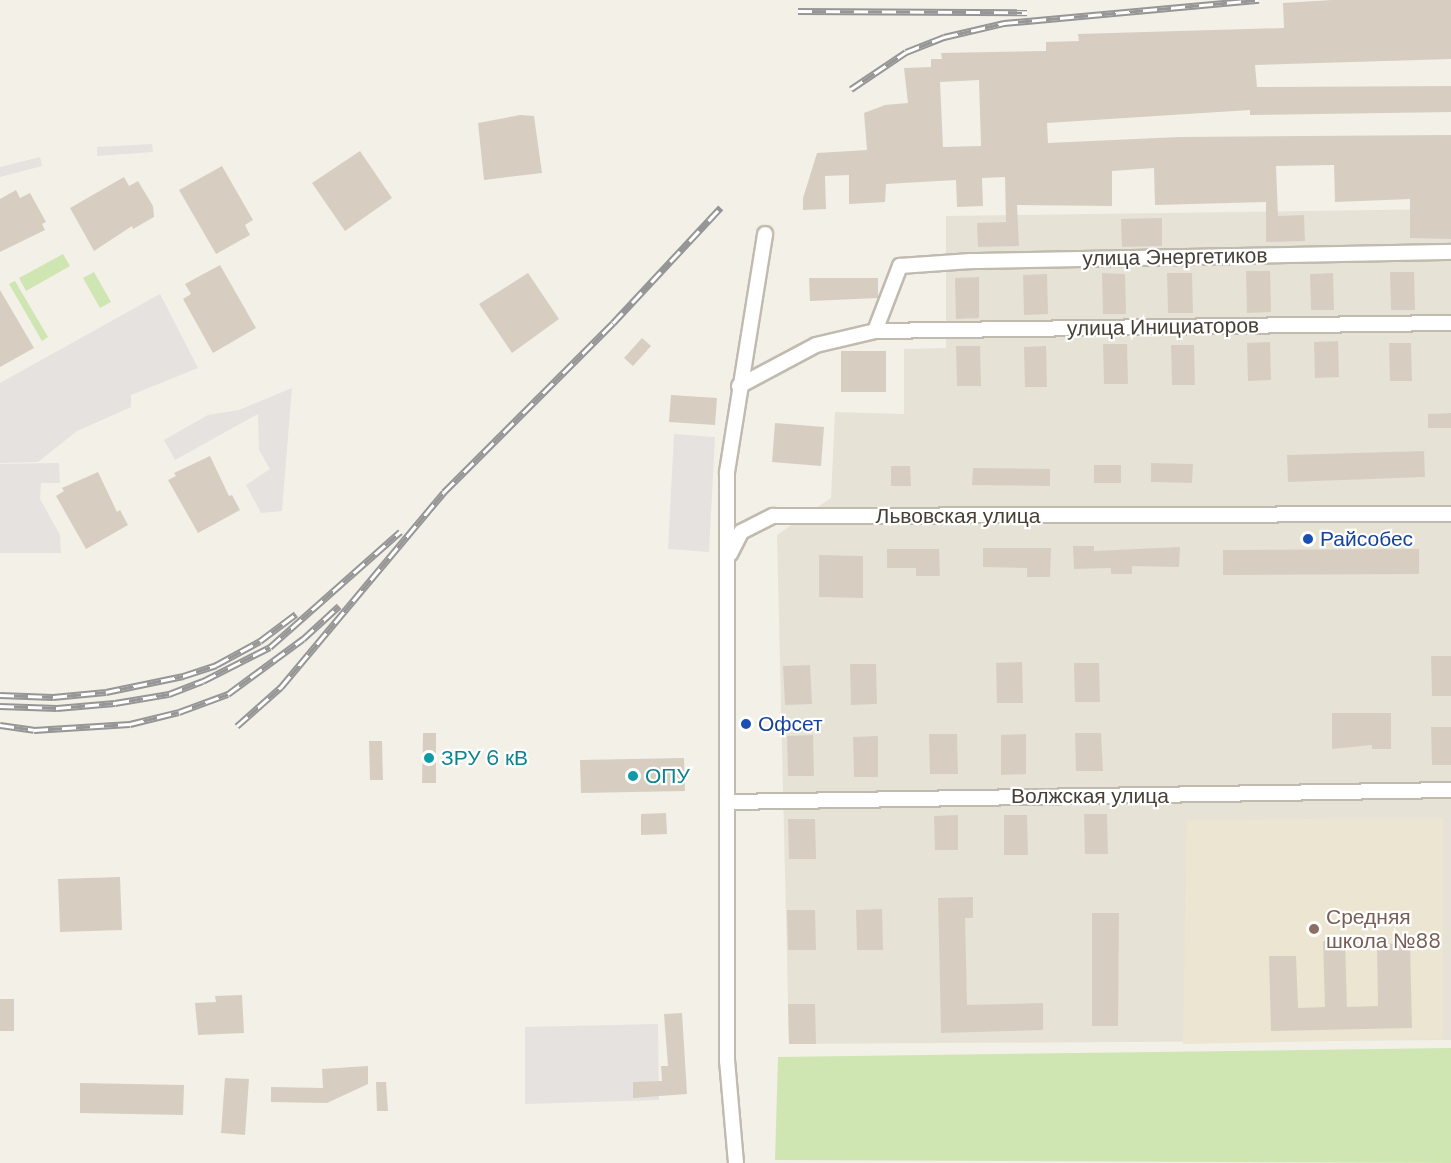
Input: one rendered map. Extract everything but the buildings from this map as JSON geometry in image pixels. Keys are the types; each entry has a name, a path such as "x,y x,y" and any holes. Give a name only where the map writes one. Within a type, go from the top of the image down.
{"street":[{"path":"728,559 728,472 739,386 765,234"},
{"name":"улица Энергетиков","path":"875,331 900,266 971,261 1451,252"},
{"name":"улица Инициаторов","path":"739,386 816,345 875,331 1451,323"},
{"name":"Львовская улица","path":"736,1163 727,1061 728,559 741,532 773,516 1451,514"},
{"name":"Волжская улица","path":"728,802 1451,790"}],"shaded area":[{"path":"152,144 153,152 97,156 97,147"},
{"path":"40,157 42,166 0,177 0,167"},
{"path":"1451,209 1451,1040 789,1044 777,535 831,498 835,412 904,414 904,349 946,348 946,216"},
{"path":"160,294 198,368 131,395 131,407 77,431 38,462 0,463 0,383"},
{"path":"292,388 282,511 261,513 246,485 270,469 259,450 258,414 175,460 164,440 208,415 239,410"},
{"path":"674,434 715,437 709,552 668,549"},
{"path":"59,463 60,483 41,483 40,499 60,535 61,553 0,553 0,464"},
{"name":"Средняя школа №88","path":"1443,818 1443,1039 1183,1044 1187,820"},
{"path":"658,1024 659,1100 525,1104 525,1027"}],"green space":[{"path":"63,254 70,266 26,291 19,278"},
{"path":"94,272 111,302 100,308 83,278"},
{"path":"15,281 48,337 42,341 9,284"},
{"path":"1451,1048 1451,1163 775,1160 778,1057"}],"railway":[{"path":"851,89 906,52 944,37 1004,23 1259,0"},
{"path":"798,11 1027,12"},
{"path":"237,726 281,687 444,492 613,323 721,207"},
{"path":"0,706 57,708 115,703 169,694 203,681 270,647 400,532"},
{"path":"0,725 34,730 130,724 179,712 228,694 303,639 339,606"},
{"path":"0,695 53,697 106,692 183,676 216,665 260,641 296,614"}],"place":[{"name":"Райсобес","path":"1308,539"},
{"name":"Офсет","path":"746,724"},
{"name":"ЗРУ 6 кВ","path":"429,758"},
{"name":"ОПУ","path":"633,776"},
{"name":"Средняя школа №88","path":"1314,929"}]}
